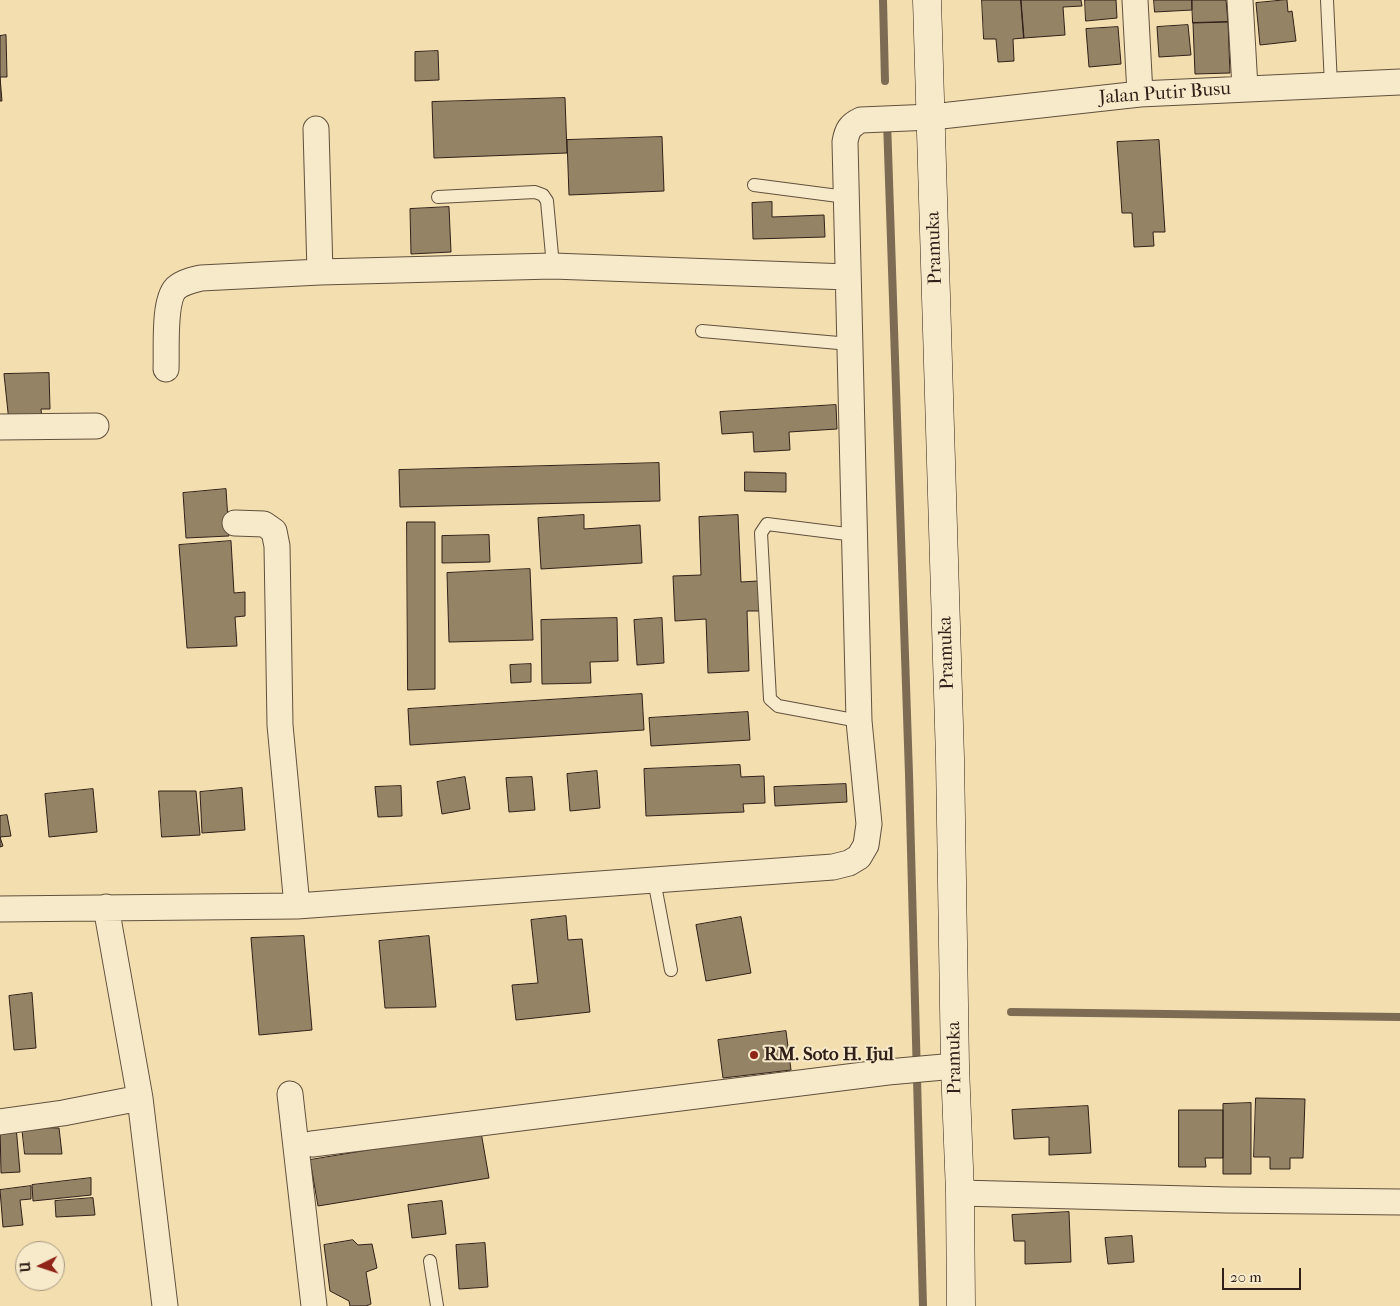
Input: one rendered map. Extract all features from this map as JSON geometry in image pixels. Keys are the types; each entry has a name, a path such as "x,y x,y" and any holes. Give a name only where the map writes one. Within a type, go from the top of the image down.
{"street":[{"name":"Pramuka","path":"927,0 950,758 955,1066 962,1306"},
{"path":"1135,0 1140,94"},
{"path":"1240,0 1245,88"},
{"name":"Jalan Putir Busu","path":"654,880 833,867 849,863 859,857 866,845 869,824 860,721 846,196 845,142 851,125 861,120 932,117 1140,94 1400,82"},
{"path":"316,130 320,272"},
{"path":"166,369 170,298 175,289 187,281 201,278 320,272 553,266 848,277"},
{"path":"0,427 96,426"},
{"path":"235,523 264,524 274,530 277,546 280,725 297,906"},
{"path":"0,909 297,906 654,880"},
{"path":"106,907 140,1098 165,1306"},
{"path":"312,1144 888,1072 955,1066"},
{"path":"290,1094 314,1306"},
{"path":"0,1122 63,1113 140,1098"},
{"path":"960,1193 1228,1200 1400,1202"}],"lane":[{"path":"1326,0 1331,85"},
{"path":"754,185 846,196"},
{"path":"438,198 535,192 544,195 547,201 553,266"},
{"path":"702,331 850,344"},
{"path":"855,535 767,524 761,533 770,699 778,706 860,721"},
{"path":"654,880 671,970"},
{"path":"430,1261 437,1306"}],"building":[{"path":"982,0 1021,0 1024,38 1013,39 1014,61 998,62 996,39 984,39"},
{"path":"1021,0 1081,0 1082,6 1063,7 1065,35 1024,38"},
{"path":"1085,0 1116,0 1117,18 1086,21"},
{"path":"1154,0 1192,0 1192,10 1155,12"},
{"path":"1192,0 1226,0 1228,22 1193,23"},
{"path":"1287,0 1288,12 1292,11 1296,41 1260,45 1256,3"},
{"path":"1228,22 1230,73 1195,74 1193,23"},
{"path":"1188,25 1191,55 1159,57 1157,27"},
{"path":"1118,27 1121,64 1089,67 1086,29"},
{"path":"6,35 7,77 0,77 0,36"},
{"path":"438,51 439,80 415,81 415,52"},
{"path":"0,77 2,101 0,101"},
{"path":"565,98 567,153 434,158 432,102"},
{"path":"662,137 664,191 569,195 567,140"},
{"path":"1159,140 1165,232 1153,232 1154,246 1134,247 1132,213 1122,213 1117,142"},
{"path":"772,202 772,217 824,215 825,237 753,239 752,203"},
{"path":"449,207 451,252 411,254 410,209"},
{"path":"49,373 50,409 41,409 42,420 9,422 4,374"},
{"path":"836,405 837,429 789,432 790,450 754,452 753,432 722,434 720,412"},
{"path":"659,463 660,501 400,507 399,470"},
{"path":"745,472 786,473 786,492 745,491"},
{"path":"226,489 229,536 186,538 183,493"},
{"path":"584,515 584,529 640,525 642,563 541,569 538,518"},
{"path":"738,515 741,582 758,581 760,611 747,611 749,671 708,673 706,619 675,621 673,576 701,575 699,517"},
{"path":"407,522 435,522 435,689 408,690"},
{"path":"489,535 490,562 442,563 442,536"},
{"path":"231,541 234,593 245,592 245,616 235,617 237,646 187,648 179,545"},
{"path":"530,569 533,640 449,642 447,573"},
{"path":"617,618 618,661 590,662 591,683 542,684 541,620"},
{"path":"662,618 664,663 637,665 634,620"},
{"path":"531,664 531,682 511,683 510,665"},
{"path":"642,694 644,730 410,745 408,709"},
{"path":"748,712 750,740 651,746 649,718"},
{"path":"740,765 741,777 764,776 765,803 743,804 744,812 646,816 644,769"},
{"path":"597,771 600,808 570,811 567,774"},
{"path":"465,777 470,809 442,814 437,782"},
{"path":"532,777 535,810 509,812 506,778"},
{"path":"846,784 847,802 775,806 774,787"},
{"path":"401,786 402,816 378,817 375,787"},
{"path":"242,788 245,830 202,833 200,792"},
{"path":"93,789 97,832 49,837 45,794"},
{"path":"159,791 196,791 200,835 162,837"},
{"path":"7,815 11,836 0,837 0,816"},
{"path":"566,916 568,940 582,939 590,1012 516,1020 512,985 538,983 531,920"},
{"path":"741,917 751,973 706,981 696,925"},
{"path":"304,936 312,1030 259,1035 251,938"},
{"path":"429,936 436,1007 385,1008 379,941"},
{"path":"32,993 36,1048 14,1050 9,996"},
{"name":"RM. Soto H. Ijul","path":"786,1031 791,1070 723,1078 718,1040"},
{"path":"1256,1098 1305,1099 1303,1158 1290,1158 1290,1169 1270,1169 1270,1157 1254,1157"},
{"path":"1251,1103 1251,1174 1223,1174 1223,1104"},
{"path":"1088,1106 1091,1153 1049,1155 1049,1137 1014,1139 1012,1110"},
{"path":"1179,1110 1223,1110 1223,1158 1205,1158 1206,1167 1179,1167"},
{"path":"16,1126 20,1172 1,1173 0,1127"},
{"path":"22,1127 59,1128 62,1154 25,1154"},
{"path":"481,1132 489,1178 318,1206 310,1160"},
{"path":"91,1178 91,1195 33,1201 32,1185"},
{"path":"31,1186 31,1199 20,1200 23,1225 3,1227 0,1190"},
{"path":"93,1198 95,1215 56,1217 55,1201"},
{"path":"442,1201 446,1234 412,1238 408,1205"},
{"path":"1069,1212 1071,1262 1025,1264 1025,1241 1014,1241 1012,1215"},
{"path":"1132,1236 1134,1262 1108,1264 1105,1238"},
{"path":"353,1240 358,1245 372,1244 377,1268 366,1272 371,1304 366,1306 350,1306 349,1301 330,1291 324,1245"},
{"path":"485,1243 488,1287 459,1289 456,1245"}],"waterway":[{"path":"883,0 885,81"},
{"path":"887,121 909,774 923,1306"},
{"path":"1011,1012 1400,1017"}],"place":[{"name":"RM. Soto H. Ijul","path":"754,1055"}]}
